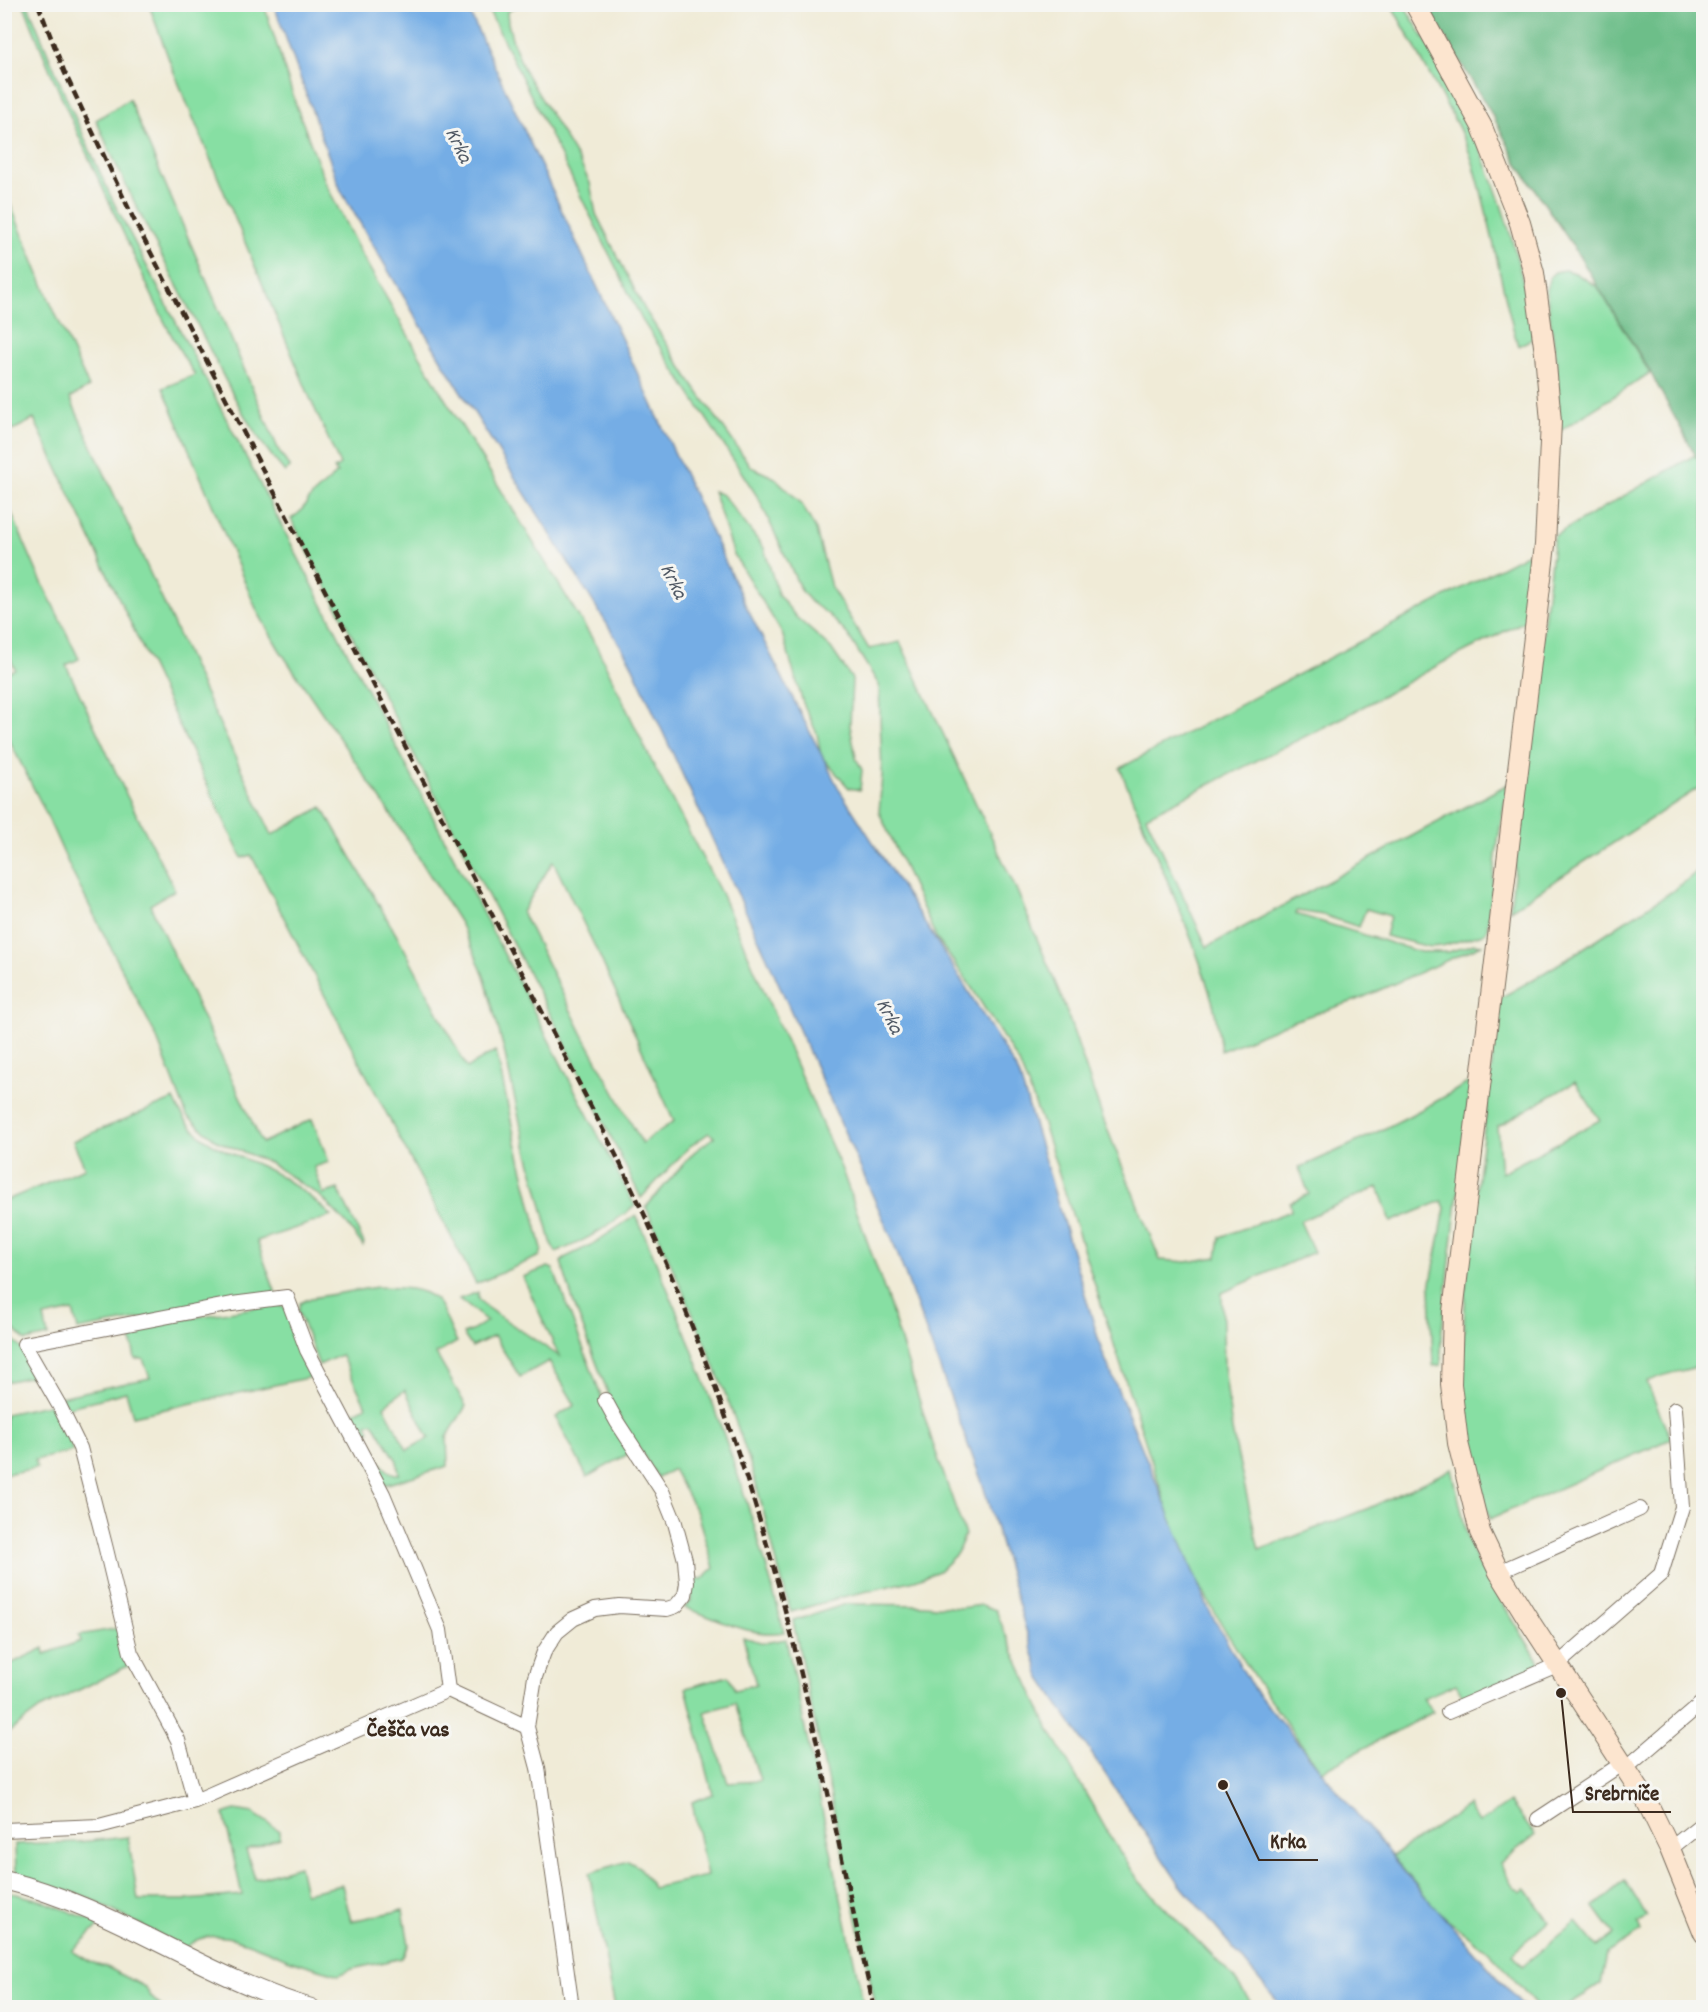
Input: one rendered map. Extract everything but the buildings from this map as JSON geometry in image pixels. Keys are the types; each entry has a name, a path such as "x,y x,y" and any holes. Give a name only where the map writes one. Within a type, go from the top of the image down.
{"main road":[{"path":"1415,4 1482,127 1520,223 1534,273 1545,353 1551,422 1545,544 1453,1312 1451,1384 1458,1443 1480,1532 1499,1572 1646,1800 1670,1849 1704,1933"}],"street":[{"path":"195,1801 178,1740 130,1653 80,1448 59,1405 24,1344 232,1304 287,1297 307,1350 383,1494 415,1568 440,1630 448,1690"},
{"path":"572,2007 538,1767 527,1727 535,1677 544,1652 556,1632 573,1619 595,1609 619,1606 667,1609 676,1606 684,1594 687,1583 685,1560 675,1523 662,1491 605,1400"},
{"path":"1448,1712 1557,1665 1661,1574 1682,1507 1675,1408"},
{"path":"1499,1572 1640,1509"},
{"path":"4,1830 99,1826 195,1801 448,1690 527,1727"},
{"path":"1538,1819 1624,1766 1704,1701"},
{"path":"1670,1849 1704,1822"},
{"path":"4,1880 74,1902 243,1982 311,2007"}],"green space":[{"path":"24,5 28,5 112,199 635,1206 597,1232 567,1248 556,1252 552,1245 504,1050 485,979 475,954 460,923 402,831 279,649 257,611 163,388 195,375 164,321 147,285 70,117"},
{"path":"149,5 264,5 296,105 326,184 359,250 442,394 595,643 652,762 722,895 842,1170 888,1300 933,1444 965,1535 957,1553 939,1571 915,1580 838,1598 791,1612 741,1436 702,1337 646,1207 694,1152 714,1137 709,1133 689,1147 641,1198 562,1037 291,519 337,473 334,469 340,465 171,65","holes":["553,861 600,957 674,1121 642,1143 583,1035 522,912"]},
{"path":"486,5 519,5 507,12 513,42 524,70 580,163 590,183 596,214 645,310 689,379 751,467 775,478 801,503 816,530 831,587 869,649 900,642 1017,891 1063,1001 1102,1116 1160,1260 1187,1262 1217,1257 1220,1237 1291,1211 1290,1202 1309,1194 1299,1168 1386,1128 1471,1081 1441,1338 1441,1365 1433,1366 1430,1288 1445,1208 1442,1201 1391,1222 1378,1187 1300,1221 1314,1252 1222,1293 1224,1366 1232,1430 1259,1550 1369,1508 1452,1469 1468,1540 1481,1569 1541,1665 1464,1698 1456,1684 1423,1698 1433,1712 1321,1771 1281,1716 1226,1632 1178,1543 1044,1127 1019,1063 968,982 937,939 879,812 882,775 879,685 848,635 801,590 759,499 642,320"},
{"path":"1391,5 1404,5 1435,56 1466,117 1492,179 1521,273 1534,338 1518,346 1486,208 1469,152 1455,121"},
{"path":"1426,5 1703,5 1703,459 1697,458 1649,370 1573,246 1519,166 1493,116"},
{"path":"129,99 279,451 290,468 285,472 258,437 236,400 144,222 96,120"},
{"path":"4,189 51,304 89,387 70,398 272,835 322,807 404,948 467,1068 495,1051 542,1249 540,1256 476,1284 251,855 242,858 34,419 13,430 4,411"},
{"path":"1566,270 1598,287 1650,373 1560,431 1556,359 1546,290 1550,277 1555,272"},
{"path":"1695,455 1697,458 1704,459 1703,785 1510,910 1554,536"},
{"path":"713,491 723,495 764,548 778,594 796,617 831,648 852,679 850,726 856,758 862,770 860,790 849,788 821,756 817,734 803,703 782,633 734,555"},
{"path":"5,498 37,572 79,659 66,665 127,796 175,890 150,905 262,1143 312,1119 329,1162 314,1167 323,1194 338,1189 364,1243 363,1246 347,1224 320,1196 270,1163 217,1141 187,1116 156,1036 72,872 42,805 5,732 5,674 15,669 5,647"},
{"path":"1534,550 1527,620 1442,663 1346,716 1146,816 1207,947 1508,784 1498,840 1487,930 1483,934 1442,946 1430,947 1385,936 1390,916 1366,909 1359,927 1323,915 1297,911 1296,914 1420,952 1448,952 1474,944 1482,945 1357,1000 1293,1021 1221,1051 1215,1010 1202,968 1120,768"},
{"path":"1703,865 1703,1364 1660,1376 1647,1383 1671,1439 1490,1519 1472,1457 1463,1401 1462,1362 1467,1268 1500,998 1548,971 1656,902","holes":["1575,1082 1600,1120 1501,1173 1497,1127"]},
{"path":"174,1099 193,1129 205,1139 280,1176 307,1194 332,1216 257,1241 276,1294 78,1330 73,1311 44,1317 48,1336 26,1341 5,1321 4,1201 85,1168 73,1141"},
{"path":"636,1215 719,1420 754,1525 784,1632 746,1630 684,1607 691,1601 691,1578 702,1579 714,1568 697,1513 673,1469 658,1478 614,1409 574,1304 561,1262"},
{"path":"548,1267 553,1269 607,1411 632,1452 587,1477 556,1417 575,1405 549,1361 520,1377 494,1336 472,1347 463,1334 487,1321 459,1299 478,1292 478,1299 486,1307 559,1356 523,1277"},
{"path":"377,1287 420,1291 434,1298 439,1304 457,1342 436,1354 466,1406 447,1437 448,1466 384,1485 347,1416 366,1406 341,1355 319,1365 298,1311 300,1303 311,1298","holes":["405,1390 429,1438 407,1450 384,1406","373,1422 397,1461 399,1474 383,1466 375,1453 366,1434 370,1431 367,1424"]},
{"path":"277,1304 287,1308 316,1376 133,1416 126,1392 67,1408 60,1397 150,1378 143,1359 135,1359 129,1328"},
{"path":"4,1330 22,1349 37,1375 5,1382"},
{"path":"52,1404 73,1451 35,1460 37,1468 5,1474 5,1414"},
{"path":"846,1604 960,1608 982,1605 996,1610 1048,1727 1111,1838 1139,1881 1233,1977 1254,2007 876,2007 793,1621"},
{"path":"119,1628 130,1665 40,1709 5,1735 4,1667 44,1648 45,1654 81,1641 79,1635"},
{"path":"743,1637 764,1643 786,1639 864,2007 615,2007 589,1873 628,1861 639,1867 653,1888 707,1876 692,1802 713,1794 686,1688 728,1676 735,1690 756,1684","holes":["735,1703 760,1780 728,1783 705,1712"]},
{"path":"1510,1802 1535,1835 1500,1863 1513,1886 1521,1892 1525,1888 1549,1921 1512,1954 1522,1966 1576,1922 1597,1947 1614,1934 1594,1907 1625,1881 1647,1916 1638,1923 1641,1932 1607,1953 1601,1984 1566,2007 1538,2007 1485,1948 1441,1915 1392,1856 1468,1806 1479,1823"},
{"path":"235,1810 253,1813 280,1831 280,1838 246,1850 255,1879 299,1866 305,1893 342,1885 351,1921 403,1910 409,1945 402,1958 352,1969 339,1975 290,1960 237,1939 209,1937 196,1940 186,1948 84,1896 16,1875 15,1844 78,1842 128,1837 138,1900 188,1900 242,1895 224,1814"},
{"path":"5,1891 43,1901 101,1924 72,1951 90,1962 105,1966 145,1987 162,2007 5,2008"}],"water":[{"name":"Krka","path":"274,5 466,5 745,604 840,791 1019,1074 1102,1351 1209,1610 1253,1688 1417,1887 1524,2007 1282,2007 1178,1882 1040,1677 983,1485 892,1239 766,955 629,659 446,368 341,191"}],"railway":[{"path":"38,4 64,71 135,222 617,1157 684,1306 740,1458 787,1617 814,1728 874,2008"}],"place":[{"name":"Srebrniče","path":"1561,1693"},
{"name":"Krka","path":"1223,1785"}],"district":[{"name":"Češča vas","path":"408,1731"}]}
